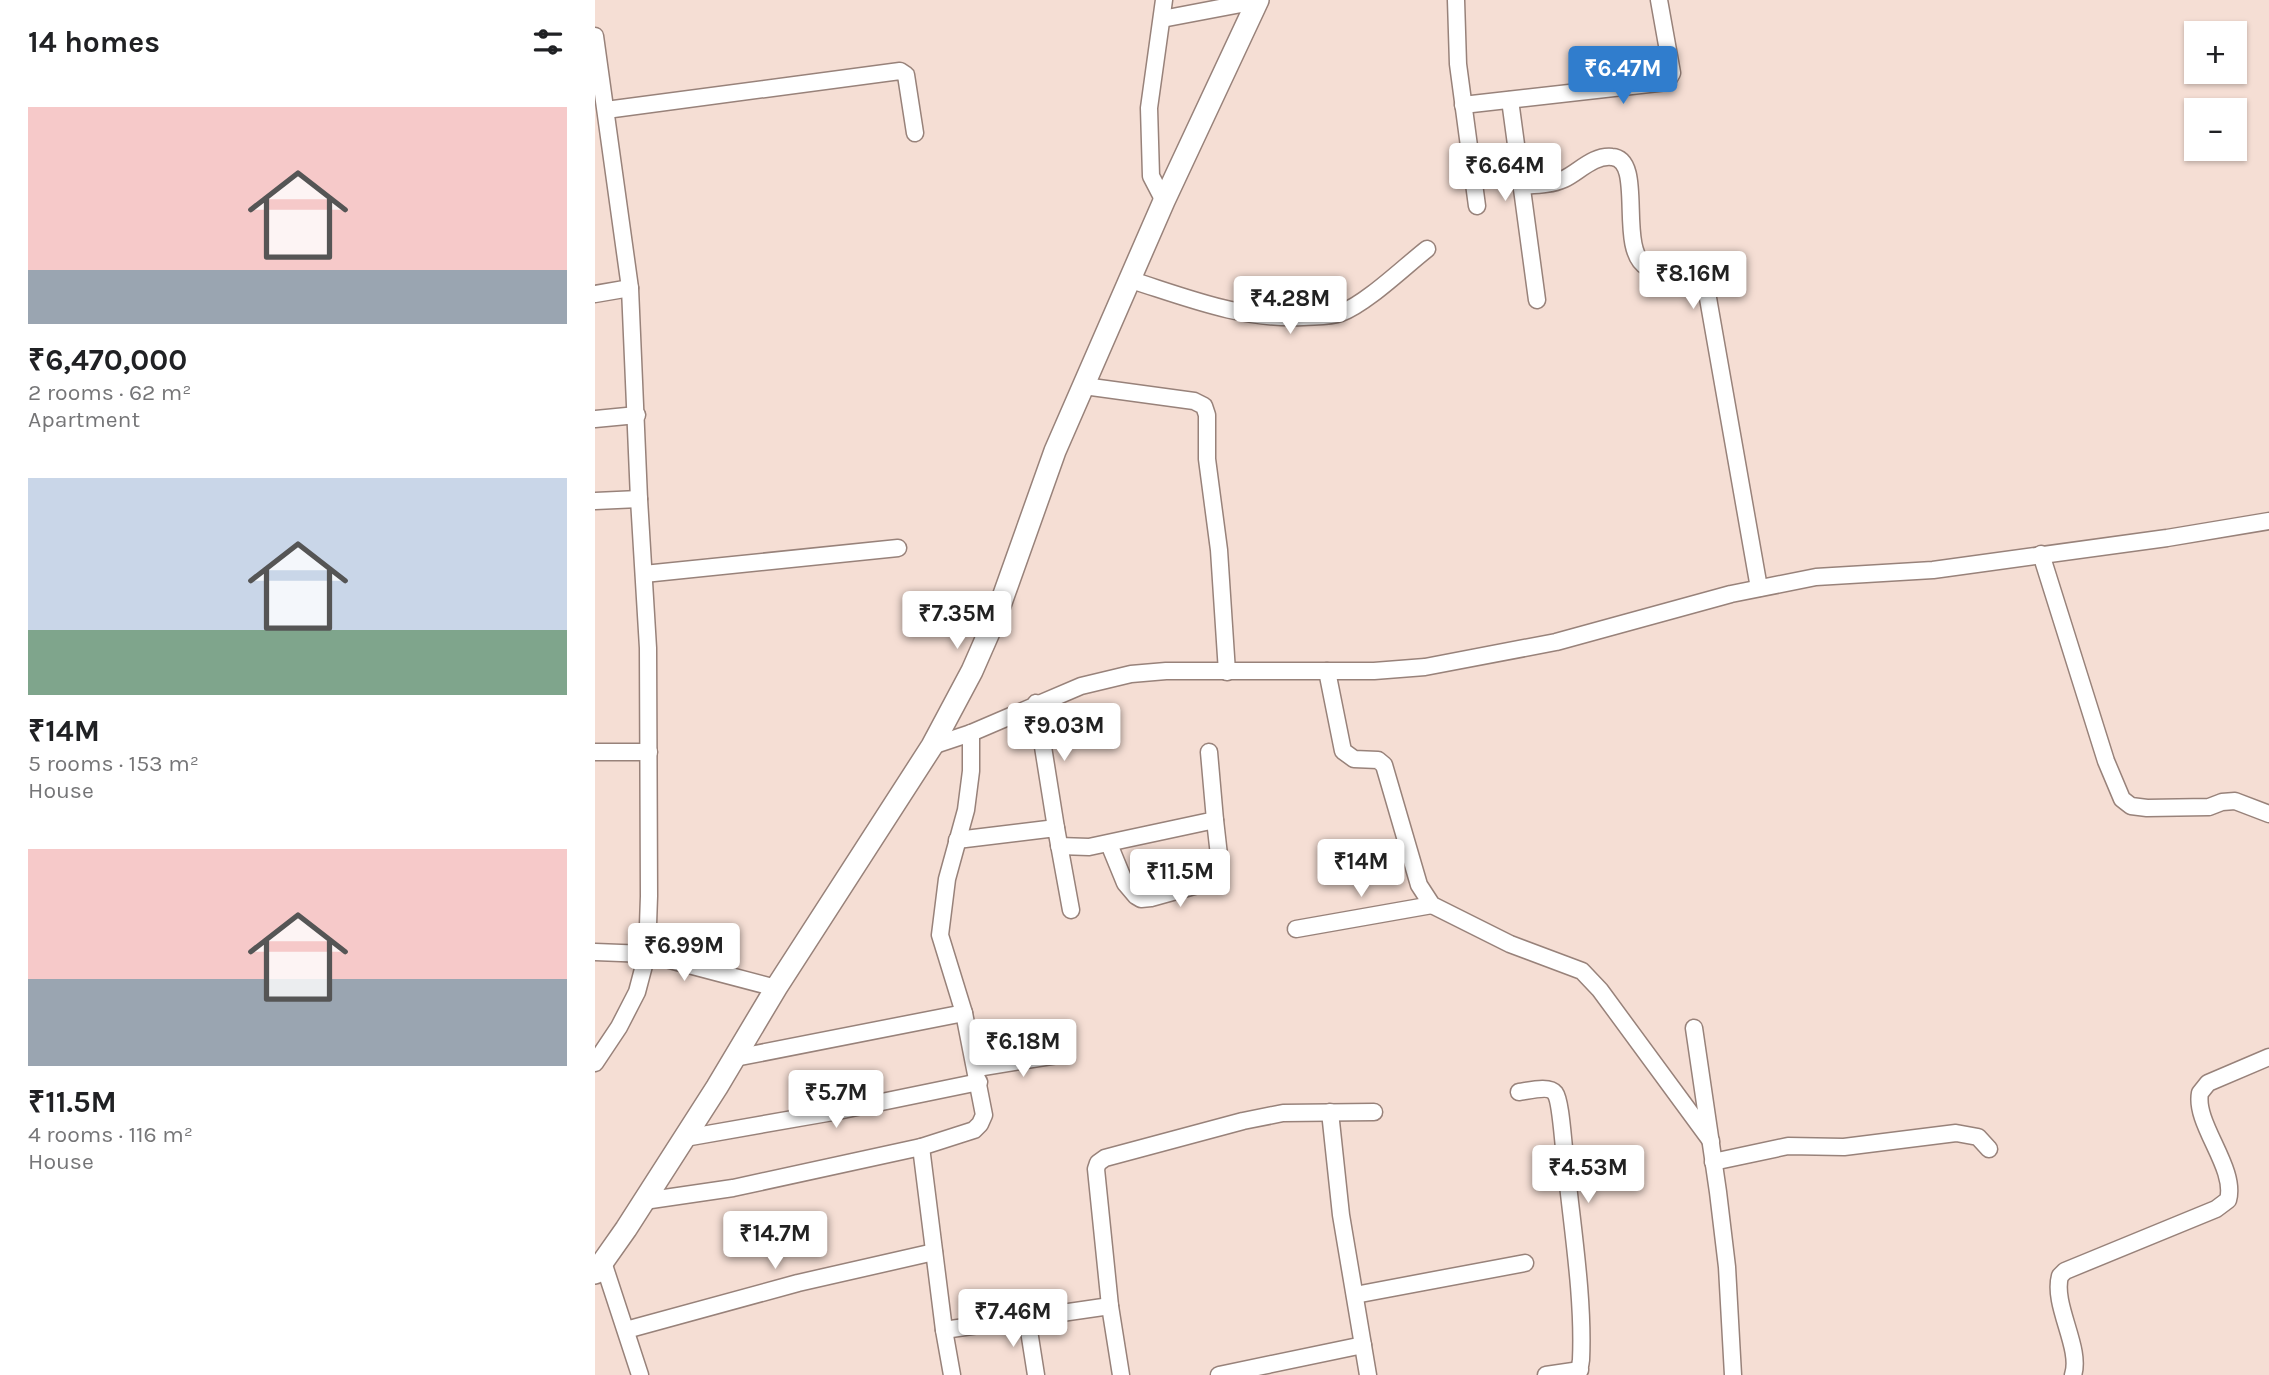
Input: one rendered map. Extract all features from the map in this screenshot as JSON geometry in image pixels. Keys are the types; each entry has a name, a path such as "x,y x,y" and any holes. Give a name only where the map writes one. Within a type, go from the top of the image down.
{"street":[{"path":"1164,0 1149,108 1150,165 1155,186 1164,201"},
{"path":"1456,0 1458,64 1477,206"},
{"path":"1463,105 1667,82 1672,73 1659,0"},
{"path":"1162,19 1257,1"},
{"path":"640,1375 626,1330 599,1267 644,1202 776,988 932,747 972,671 997,614 1055,450 1164,201 1257,1"},
{"path":"595,36 631,288 648,648 649,751 647,954 637,992 619,1027 598,1053"},
{"path":"606,110 900,71 906,75 915,133"},
{"path":"1510,100 1537,300"},
{"path":"1521,186 1550,184 1564,179 1584,166 1613,156 1626,168 1633,242 1643,264 1656,271 1695,271 1705,281 1759,588"},
{"path":"1131,280 1227,311 1280,318 1327,316 1342,312 1362,301 1427,249"},
{"path":"595,294 631,288"},
{"path":"1084,386 1194,401 1204,407 1207,415 1207,459 1220,550 1227,672"},
{"path":"595,419 637,415"},
{"path":"595,501 639,499"},
{"path":"932,747 1080,686 1131,674 1166,671 1374,671 1425,667 1556,642 1759,588 1816,577 1933,570 2167,538 2269,521"},
{"path":"643,574 898,548"},
{"path":"2041,554 2106,761 2122,799 2131,806 2147,808 2209,807 2222,802 2235,802 2253,806 2269,814"},
{"path":"1327,671 1343,751 1354,759 1378,760 1384,765 1419,885 1432,905 1510,944 1582,971 1600,990 1711,1141"},
{"path":"1037,703 1071,911"},
{"path":"644,1202 733,1188 921,1147 974,1130 980,1125 984,1115 978,1075 964,1013 940,935 947,879 966,810 971,771 971,733"},
{"path":"595,752 649,751"},
{"path":"1109,844 1130,890 1141,899 1212,881 1220,864 1209,751"},
{"path":"1059,846 1089,847 1109,844 1215,820"},
{"path":"957,841 1056,828"},
{"path":"1296,929 1432,905"},
{"path":"595,952 647,954 776,988"},
{"path":"735,1058 964,1013"},
{"path":"1693,1028 1719,1192 1727,1267 1733,1375"},
{"path":"684,1138 833,1112 1064,1054"},
{"path":"2073,1375 2074,1360 2060,1294 2060,1276 2065,1271 2216,1209 2228,1200 2229,1183 2200,1107 2200,1093 2208,1083 2269,1057"},
{"path":"1519,1092 1553,1090 1562,1126 1578,1296 1578,1372 1546,1375"},
{"path":"1330,1112 1341,1215 1368,1375"},
{"path":"1121,1375 1110,1306 1096,1169 1098,1163 1105,1158 1283,1113 1374,1112"},
{"path":"1713,1162 1788,1146 1844,1147 1956,1133 1978,1137 1989,1150"},
{"path":"921,1147 951,1375"},
{"path":"626,1330 798,1283 934,1252"},
{"path":"1355,1295 1525,1263"},
{"path":"944,1330 1110,1306"},
{"path":"1027,1318 1036,1375"},
{"path":"1219,1375 1363,1345"}]}
